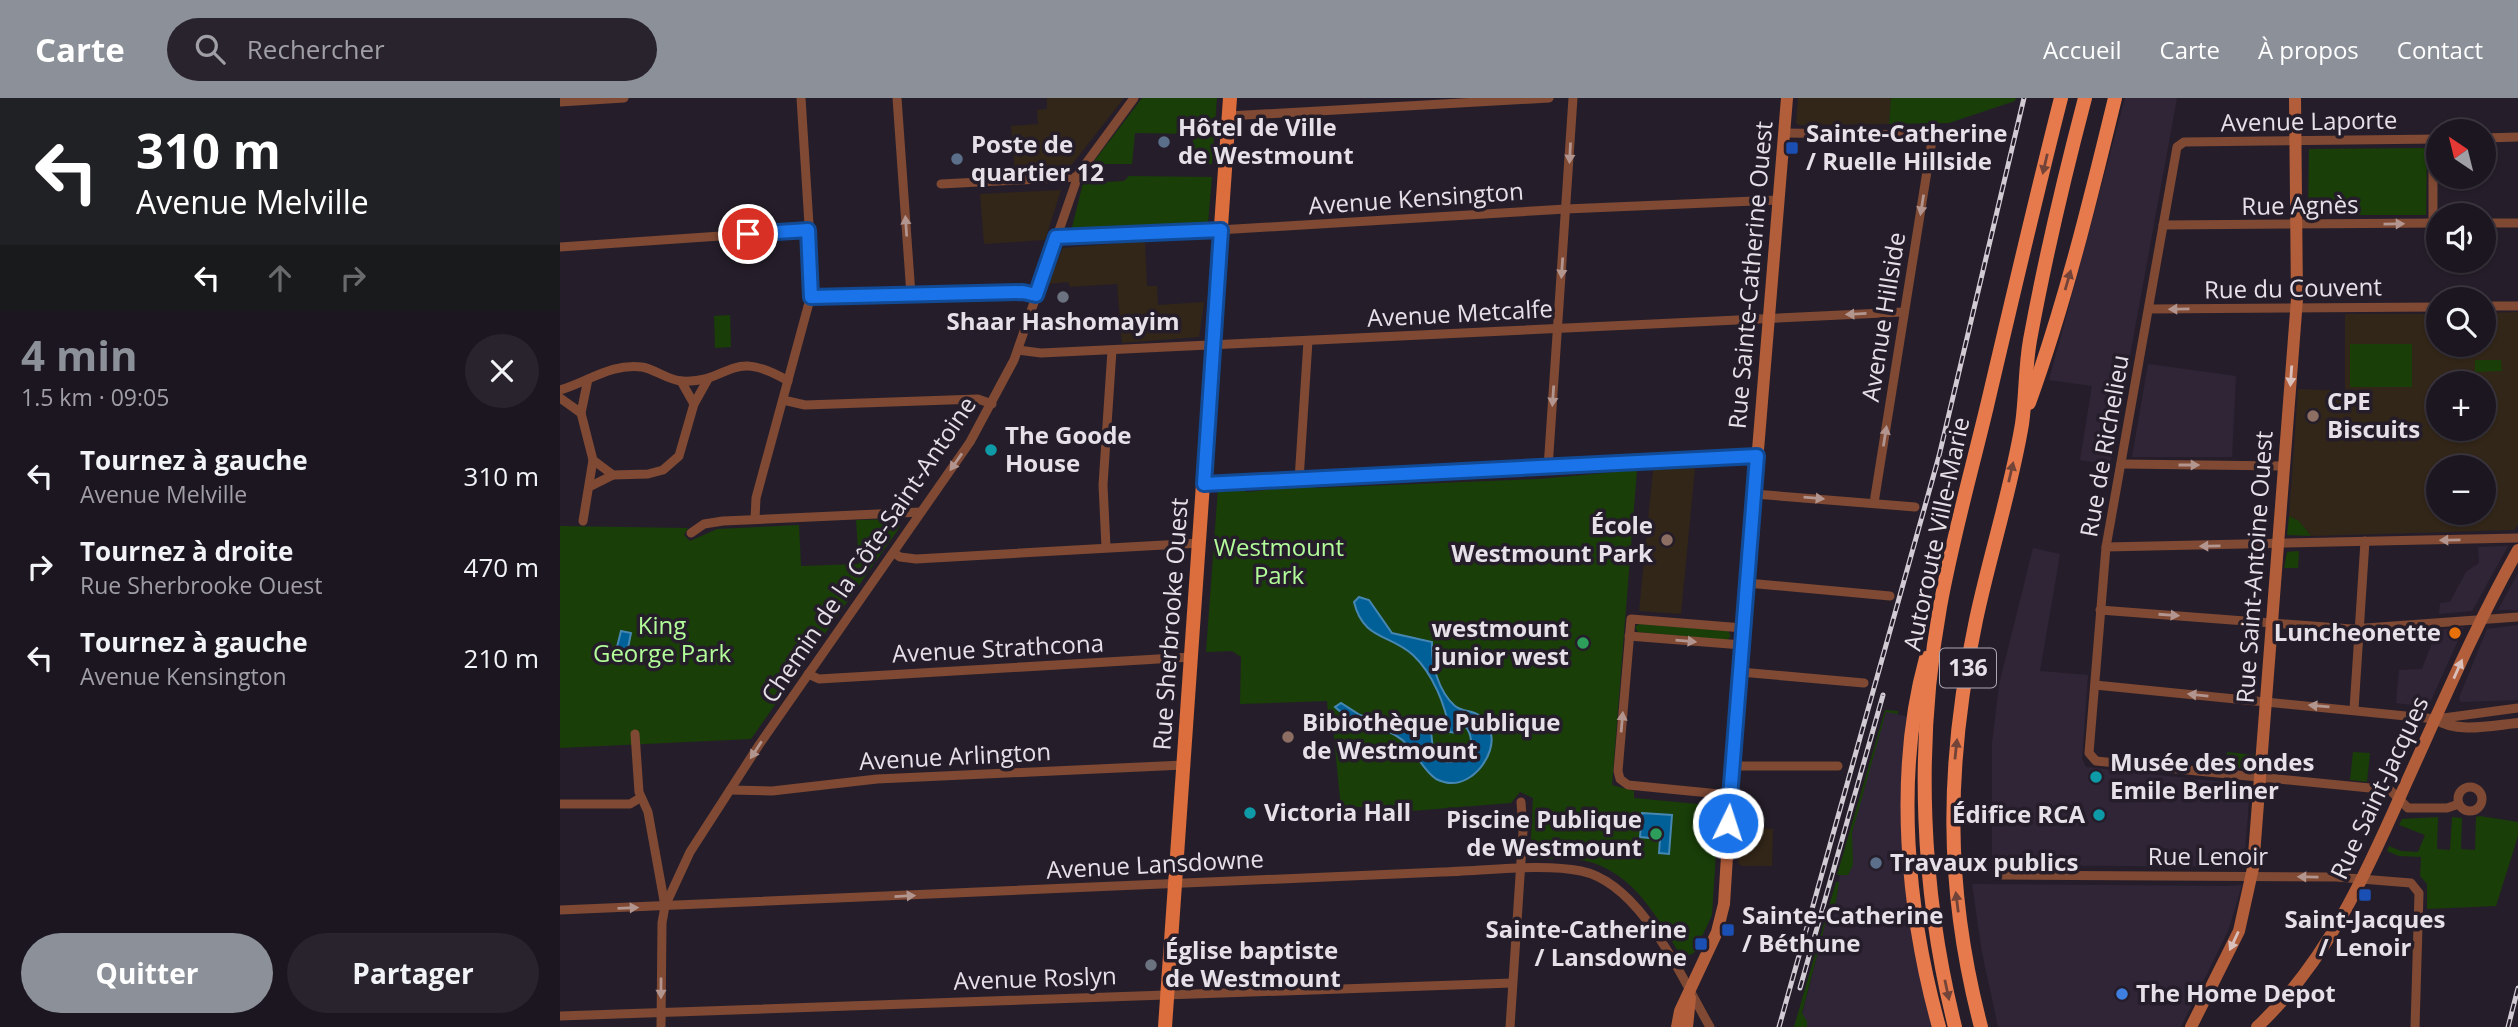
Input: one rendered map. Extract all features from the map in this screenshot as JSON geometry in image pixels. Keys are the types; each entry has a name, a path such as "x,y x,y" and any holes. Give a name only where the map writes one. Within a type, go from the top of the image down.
{"highway":[{"name":"Autoroute Ville-Marie","path":"1955,1027 1934,921 1926,828 1928,709 1940,607 2061,98"},
{"name":"136","path":"1982,1027 1964,948 1954,875 1954,774 1972,640 2022,424 2029,343 2047,252 2085,98"},
{"path":"2022,424 2049,346 2081,237 2115,98"},
{"path":"1939,1027 1914,892 1909,788 1918,691 1940,607"}],"main road":[{"name":"Rue Sherbrooke Ouest","path":"1165,1027 1230,98"},
{"name":"Rue Sainte-Catherine Ouest","path":"1677,1027 1679,1014 1691,994 1722,916 1787,98"},
{"name":"Rue Saint-Antoine Ouest","path":"2191,1027 2236,939 2252,876 2296,308 2295,98"},
{"name":"Rue Saint-Jacques","path":"2257,1027 2293,988 2363,879 2480,619 2518,550"},
{"name":"Rue Sainte-Catherine Ouest","path":"1686,1027 1691,994"}],"street":[{"path":"560,102 624,98"},
{"path":"755,519 756,499 811,297 800,98"},
{"path":"897,98 911,295"},
{"name":"Chemin de la Côte-Saint-Antoine","path":"661,1027 665,906 682,866 808,674 970,442 1018,350 1077,177 1094,148 1134,98"},
{"path":"1228,116 1549,98"},
{"path":"1548,468 1573,98"},
{"name":"Avenue Hillside","path":"1784,133 1931,138 1874,503"},
{"path":"2496,138 2518,137"},
{"name":"Avenue Laporte","path":"2181,144 2426,139"},
{"name":"Rue de Richelieu","path":"2181,144 2176,152 2106,547 2091,759 2261,777"},
{"path":"941,184 1077,177"},
{"name":"Avenue Kensington","path":"1056,237 1778,200"},
{"name":"Rue Agnès","path":"2163,225 2426,223"},
{"path":"2496,223 2518,223"},
{"path":"560,247 808,230"},
{"path":"811,297 1023,292 1036,295"},
{"path":"2496,306 2518,306"},
{"name":"Rue du Couvent","path":"2149,309 2426,307"},
{"name":"Avenue Metcalfe","path":"1018,350 1041,354 1904,312"},
{"path":"1298,480 1308,341"},
{"path":"1106,547 1103,485 1112,350"},
{"path":"560,390 609,369 631,366 659,371 681,381 708,379 728,368 750,365 765,369 788,381"},
{"path":"583,521 593,460 581,413 588,379"},
{"path":"590,486 613,475 648,474 663,470 674,461 685,441 694,404 708,379"},
{"path":"681,381 694,404"},
{"path":"560,398 581,413"},
{"path":"783,400 805,405 978,399 992,404"},
{"path":"1204,484 1757,456"},
{"path":"593,460 613,475"},
{"path":"2121,464 2284,466"},
{"path":"1754,494 1915,507"},
{"path":"691,533 713,522 921,512"},
{"path":"2106,547 2518,538"},
{"path":"2354,709 2365,541"},
{"path":"894,553 900,557 916,559 1200,543"},
{"path":"1747,583 1890,596"},
{"path":"2101,610 2360,628 2518,617"},
{"path":"1730,795 1629,785 1619,779 1630,619 1743,628"},
{"path":"1629,636 1742,645"},
{"name":"Avenue Strathcona","path":"808,674 819,679 1192,657"},
{"path":"1740,672 1864,682"},
{"path":"2095,685 2436,719 2518,708"},
{"path":"2436,719 2443,724 2456,726 2518,723"},
{"path":"635,734 640,798 648,811 665,906"},
{"name":"Avenue Arlington","path":"730,790 772,791 877,779 1184,765"},
{"path":"1732,766 1838,766"},
{"path":"2261,777 2390,790 2406,807 2415,809 2449,808 2459,804"},
{"path":"560,804 630,804 640,798"},
{"path":"1510,1027 1523,825 1521,802"},
{"name":"Avenue Lansdowne","path":"560,910 1520,870 1578,870 1600,877 1620,889 1642,912 1710,1027"},
{"name":"Rue Lenoir","path":"1999,875 2252,876 2363,879 2415,885 2419,891 2415,1027"},
{"name":"Avenue Roslyn","path":"560,1016 1512,983"}],"shaded area":[{"path":"1047,98 1124,98 1070,167 1015,172 1011,126 1038,124 1037,110 1047,109"},
{"path":"1798,98 1891,98 1889,124 1799,125 1796,123"},
{"path":"2125,98 2177,98 2110,465 2080,460 2092,386 2049,380"},
{"path":"1061,190 1045,240 984,244 980,194"},
{"path":"1145,241 1147,286 1157,286 1158,305 1204,302 1199,337 1122,343 1117,284 1070,287 1068,282 1048,284 1063,248"},
{"path":"2518,312 2518,525 2514,530 2311,536 2299,521 2289,516 2298,389 2345,391 2345,314 2426,314 2426,357 2496,357 2496,313"},
{"path":"2148,364 2236,376 2232,457 2132,457"},
{"name":"École Westmount Park","path":"1695,468 1681,614 1639,611 1653,470"},
{"path":"2508,546 2472,611 2439,614 2440,603 2450,602 2466,572 2479,563 2478,547"},
{"path":"2033,548 2060,554 2040,671 2088,675 2082,759 2086,767 2250,785 2244,867 1992,865 1992,744 1999,685"},
{"path":"2518,573 2518,610 2498,610"},
{"path":"2518,625 2518,700 2461,702 2459,698 2487,629"},
{"path":"2464,627 2428,707 2396,703 2399,670 2422,669 2437,630"},
{"path":"1886,711 1908,717 1905,886 1913,946 1932,1027 1799,1027 1826,920 1833,919 1840,874"},
{"path":"1739,826 1773,829 1772,866 1742,866 1738,863"},
{"path":"1972,884 2242,885 2228,931 2181,1027 1998,1027 1982,952"}],"green space":[{"path":"1142,98 1217,98 1212,164 1193,165 1193,134 1135,133 1132,164 1092,164"},
{"path":"1891,98 2016,98 2015,101 1949,123 1889,124"},
{"path":"2426,148 2426,215 2308,215 2309,149"},
{"path":"1129,176 1212,177 1208,223 1071,231 1084,179 1089,178 1088,183 1124,181"},
{"path":"730,315 731,347 715,348 714,316"},
{"path":"2350,344 2412,344 2412,387 2350,387"},
{"path":"2475,360 2501,360 2502,371 2475,371"},
{"name":"Westmount Park","path":"1637,470 1612,785 1634,791 1634,798 1719,806 1712,915 1695,952 1688,956 1679,953 1638,893 1611,871 1576,859 1533,859 1530,856 1533,798 1520,792 1511,803 1399,812 1398,805 1341,808 1333,728 1329,728 1327,701 1240,704 1241,657 1232,651 1206,652 1218,488 1236,487 1247,492 1308,485 1316,488 1539,479"},
{"path":"2289,516 2299,521 2311,536 2287,535"},
{"name":"King George Park","path":"898,519 900,527 751,739 560,748 560,526 688,528 684,535 690,541 717,529 799,525 801,566 859,564 856,520"},
{"path":"2299,551 2298,568 2284,568 2287,552"},
{"path":"1639,624 1728,631 1731,636 1727,640 1638,632 1635,627"},
{"path":"1885,710 1898,711 1898,714 1886,712 1852,833 1853,865 1848,875 1837,875"},
{"path":"2227,752 2255,755 2254,766 2250,769 2225,767"},
{"path":"2353,752 2370,753 2367,782 2350,780"},
{"path":"2438,817 2437,849 2450,850 2452,817 2462,818 2461,849 2475,850 2476,817 2518,822 2518,836 2496,906 2427,909 2427,884 2420,876 2421,857 2399,856 2387,851 2389,846 2401,851 2418,852 2425,835 2399,825 2402,819"},
{"path":"1836,882 1839,882 1833,920 1826,921 1802,1013 1807,1027 1794,1027"}],"water":[{"path":"1359,597 1369,600 1392,633 1432,642 1434,668 1444,693 1455,706 1477,714 1487,724 1491,732 1490,750 1481,767 1467,779 1451,783 1436,779 1395,735 1348,716 1335,707 1341,703 1360,715 1411,733 1421,729 1431,731 1433,750 1447,762 1461,758 1471,743 1468,730 1463,724 1457,733 1450,732 1437,690 1427,671 1413,655 1378,635 1364,623 1354,602"},
{"path":"621,631 631,633 627,653 616,651"},
{"path":"1642,813 1672,815 1669,854 1659,853 1660,839 1640,837"}],"railway":[{"path":"1779,1027 1939,456 2024,98"},
{"path":"1800,988 1883,695"},
{"path":"2508,1027 2518,988"}],"place":[{"name":"Hôtel de Ville de Westmount","path":"1164,142"},
{"name":"Sainte-Catherine / Ruelle Hillside","path":"1792,148"},
{"name":"Poste de quartier 12","path":"957,159"},
{"name":"Shaar Hashomayim","path":"1063,297"},
{"name":"CPE Biscuits","path":"2313,416"},
{"name":"The Goode House","path":"991,450"},
{"name":"École Westmount Park","path":"1667,540"},
{"name":"Luncheonette","path":"2455,633"},
{"name":"westmount junior west","path":"1583,643"},
{"name":"Bibiothèque Publique de Westmount","path":"1288,737"},
{"name":"Musée des ondes Emile Berliner","path":"2096,777"},
{"name":"Victoria Hall","path":"1250,813"},
{"name":"Édifice RCA","path":"2099,815"},
{"name":"Piscine Publique de Westmount","path":"1656,834"},
{"name":"Travaux publics","path":"1876,863"},
{"name":"Saint-Jacques / Lenoir","path":"2365,895"},
{"name":"Sainte-Catherine / Béthune","path":"1728,930"},
{"name":"Sainte-Catherine / Lansdowne","path":"1701,944"},
{"name":"Église baptiste de Westmount","path":"1151,965"},
{"name":"The Home Depot","path":"2122,994"}],"route":[{"path":"748,234 808,230 813,288 811,297 1023,292 1036,295 1056,237 1070,239 1221,230 1204,484 1563,468 1757,456 1728,823"}]}
